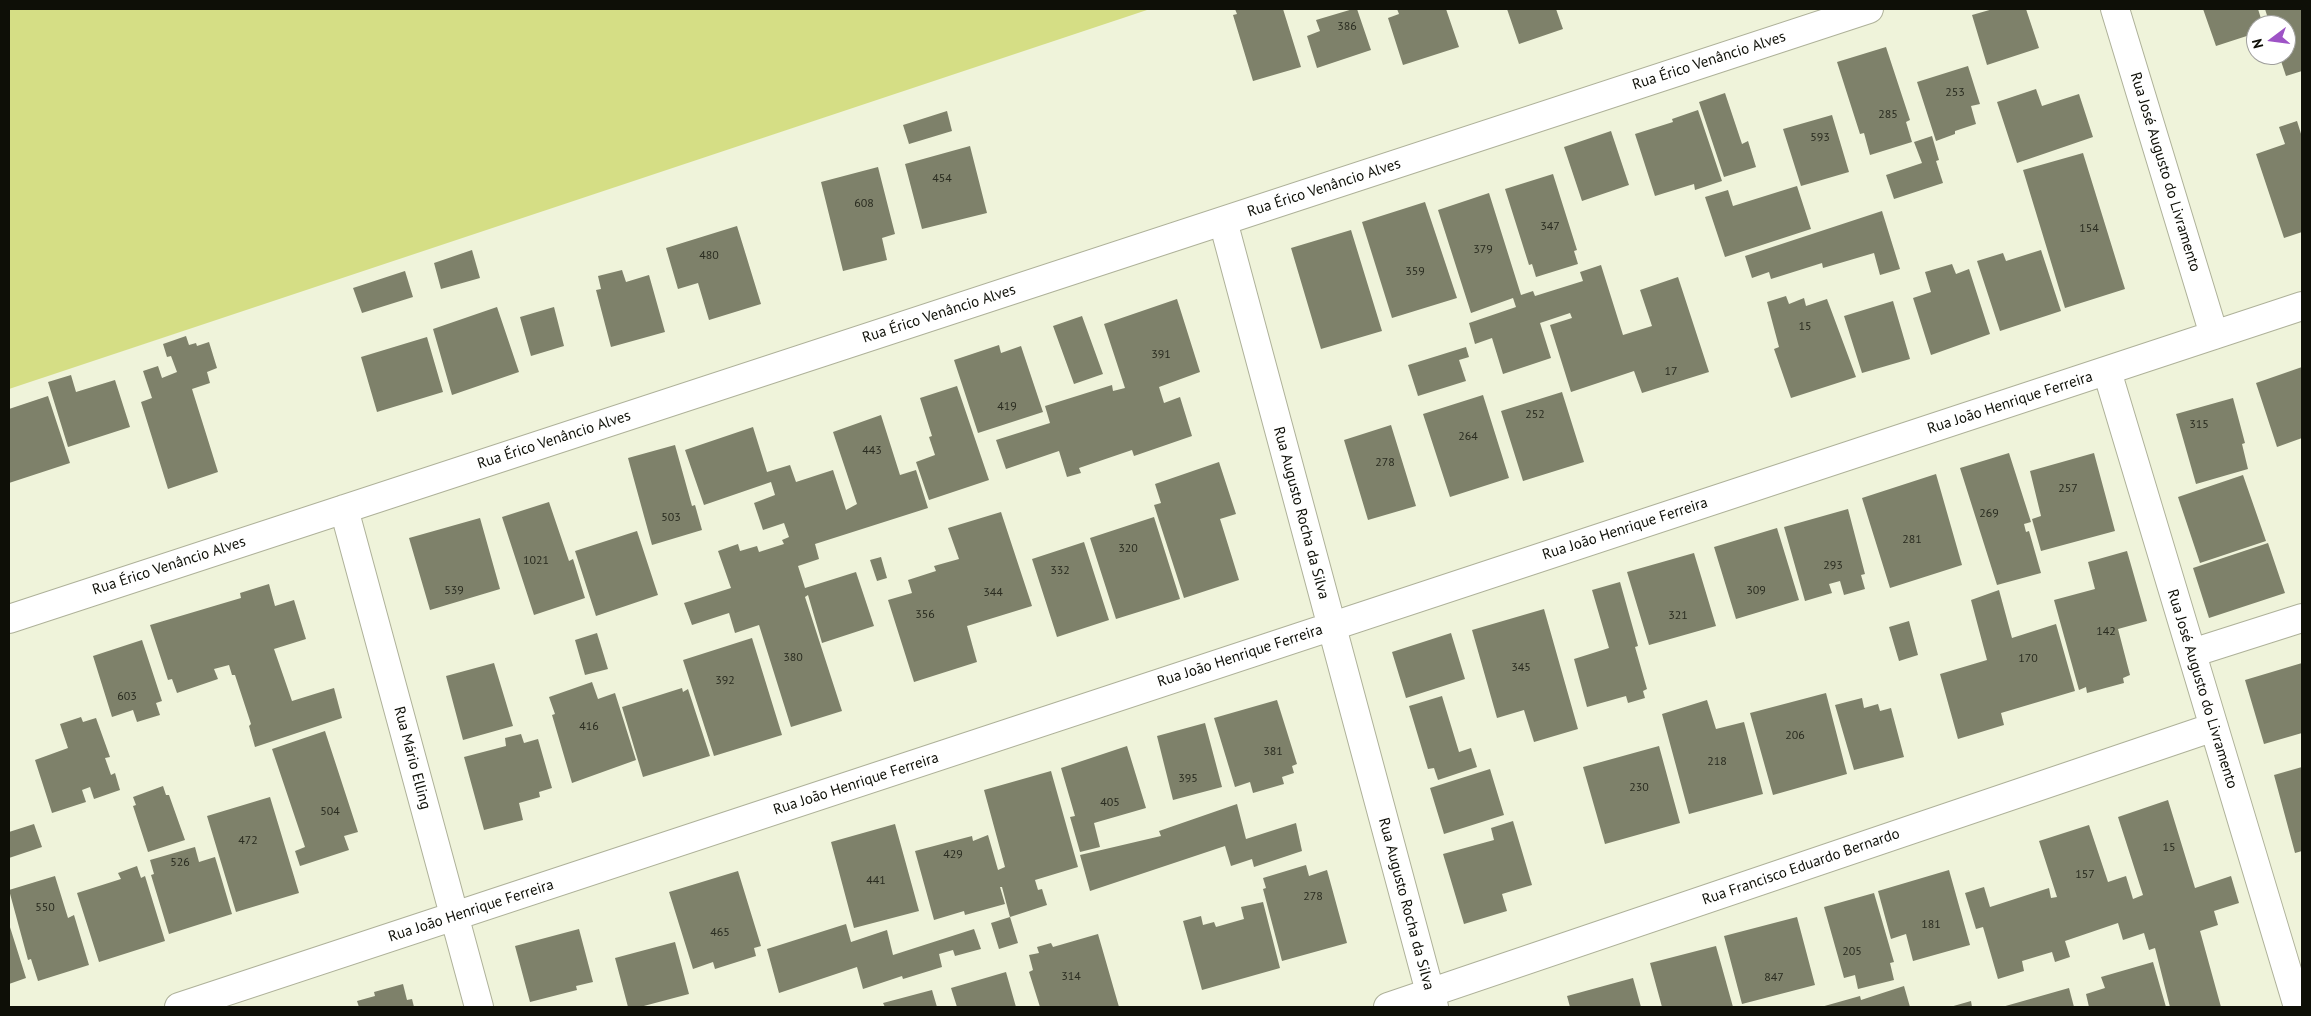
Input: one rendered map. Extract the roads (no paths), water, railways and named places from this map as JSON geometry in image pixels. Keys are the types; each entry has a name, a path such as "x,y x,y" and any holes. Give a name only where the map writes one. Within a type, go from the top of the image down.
{"street":[{"name":"Rua Érico Venâncio Alves","path":"9,619 1869,9"},
{"name":"Rua José Augusto do Livramento","path":"2115,9 2214,335"},
{"name":"Rua Augusto Rocha da Silva","path":"1223,221 1432,1000"},
{"name":"Rua João Henrique Ferreira","path":"179,1007 2302,306"},
{"name":"Rua José Augusto do Livramento","path":"2107,371 2298,1007"},
{"name":"Rua Mário Elling","path":"344,509 480,1007"},
{"path":"2192,653 2302,618"},
{"name":"Rua Francisco Eduardo Bernardo","path":"1388,1007 1432,1000 2214,727"}]}
